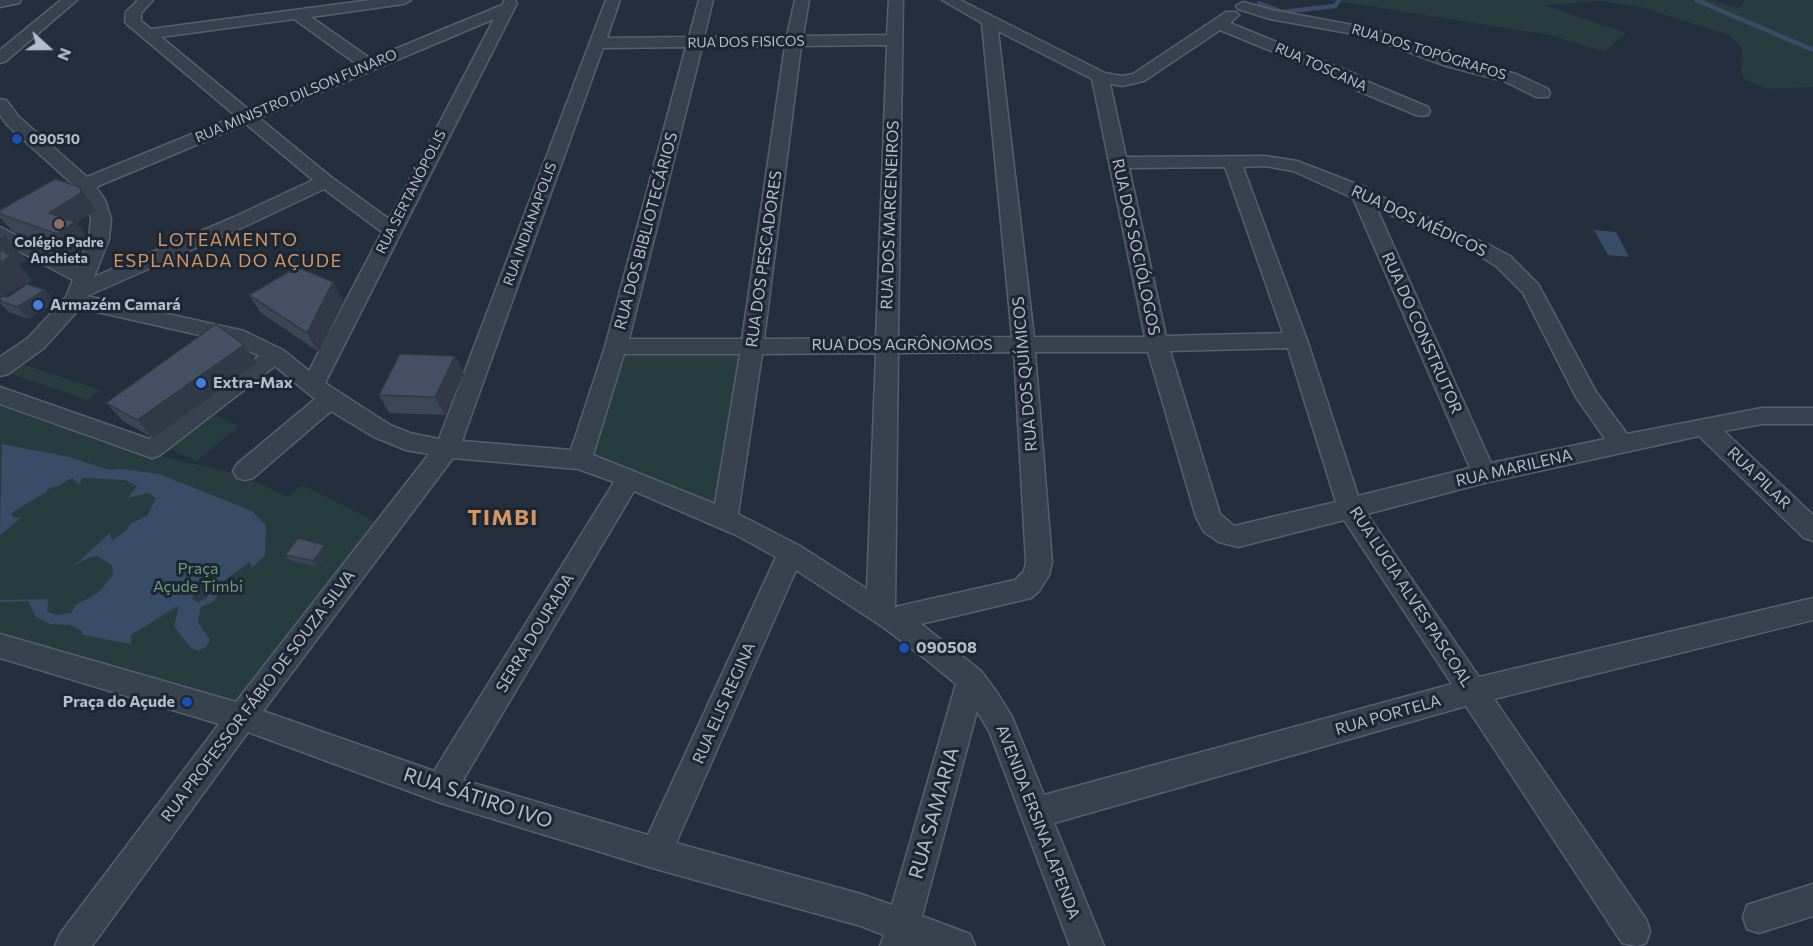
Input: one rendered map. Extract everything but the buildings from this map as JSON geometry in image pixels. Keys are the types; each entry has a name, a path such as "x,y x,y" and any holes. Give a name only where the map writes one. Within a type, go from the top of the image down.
{"street":[{"path":"0,3 14,0"},
{"path":"0,58 70,0"},
{"path":"146,0 132,17 133,22 246,118 325,181 392,230"},
{"path":"147,34 404,0"},
{"name":"RUA INDIANAPOLIS","path":"447,449 613,0"},
{"name":"RUA DOS BIBLIOTECÁRIOS","path":"580,460 616,347 706,0"},
{"name":"RUA DOS PESCADORES","path":"725,519 752,346 794,41 802,0"},
{"name":"RUA DOS MARCENEIROS","path":"886,615 887,344 896,0"},
{"path":"956,1 1100,77 1122,81 1138,78 1220,24 1246,3"},
{"name":"RUA DOS TOPÓGRAFOS","path":"1246,3 1270,14 1369,32 1452,63 1510,77 1542,93"},
{"name":"RUA MINISTRO DILSON FUNARO","path":"85,185 509,4"},
{"name":"RUA SERTANÓPOLIS","path":"322,392 392,230 509,4"},
{"path":"297,14 369,65"},
{"name":"RUA DOS QUÍMICOS","path":"886,615 1022,590 1036,575 1039,562 1024,345 989,20"},
{"name":"RUA TOSCANA","path":"1220,24 1351,78 1362,86 1422,111"},
{"name":"RUA DOS FISICOS","path":"596,43 895,40"},
{"name":"RUA DOS SOCIÓLOGOS","path":"1100,77 1157,344 1208,516 1219,531"},
{"path":"0,368 36,343 78,290 99,239 101,219 96,200 85,185 4,118"},
{"name":"RUA LUCIA ALVES PASCOAL","path":"1232,161 1296,340 1350,509 1634,931"},
{"name":"RUA DOS MÉDICOS","path":"1118,163 1265,161 1297,166 1360,192 1482,249 1518,273 1531,289 1587,397 1622,444"},
{"path":"78,290 241,221 325,181"},
{"name":"RUA DO CONSTRUTOR","path":"1360,192 1484,474"},
{"name":"AVENIDA ERSINA LAPENDA","path":"0,233 78,290 236,336 275,355 322,392 382,432 406,441 447,449 580,460 725,519 791,553 886,615 971,680 988,703 1002,727 1087,946"},
{"name":"RUA DOS AGRÔNOMOS","path":"616,347 1157,344 1296,340"},
{"path":"0,395 152,449 275,355"},
{"path":"245,471 322,392"},
{"name":"RUA MARILENA","path":"1219,531 1238,537 1484,474 1704,426 1762,416 1813,416"},
{"name":"RUA PILAR","path":"1704,426 1813,531"},
{"name":"RUA PROFESSOR FÁBIO DE SOUZA SILVA","path":"72,946 242,717 447,449"},
{"name":"SERRA DOURADA","path":"441,788 629,478"},
{"name":"RUA ELIS REGINA","path":"656,853 791,553"},
{"name":"RUA PORTELA","path":"1035,813 1473,691 1813,609"},
{"name":"RUA SÁTIRO IVO","path":"0,646 242,717 441,788 656,853 861,910 900,936 958,946"},
{"name":"RUA SAMARIA","path":"900,936 971,680"},
{"path":"1759,917 1813,900"}],"green space":[{"path":"1331,0 1712,0 1739,8 1745,0 1813,0 1813,87 1768,89 1744,79 1741,73 1743,58 1741,46 1729,35 1640,7 1600,1 1543,5 1626,33 1604,52 1550,35"},
{"path":"752,346 725,519 580,460 616,347"},
{"path":"22,364 100,390 88,400 9,373"},
{"name":"Praça Açude Timbi","path":"0,405 104,443 242,475 288,497 302,485 386,527 247,710 0,636"},
{"path":"208,412 239,426 197,461 166,447"}],"water":[{"path":"1594,230 1616,232 1629,257 1608,255"},
{"path":"2,444 69,457 109,470 122,469 159,474 252,511 266,526 265,555 252,568 250,562 225,580 214,601 193,611 186,607 176,607 131,635 131,644 83,635 81,630 70,625 50,624 36,617 28,601 0,602 0,600 48,599 47,612 57,615 71,613 76,605 98,593 113,575 112,565 97,556 87,558 73,567 110,533 112,540 126,531 130,524 148,515 156,498 148,493 128,498 137,486 125,480 83,478 79,484 72,478 49,488 45,493 14,511 11,515 16,518 22,517 0,535","holes":["213,574 211,592 195,604 192,602 203,578 208,579"]}],"waterway":[{"path":"1259,3 1282,12 1335,6 1339,0"},
{"path":"1696,0 1813,50"},
{"path":"188,608 186,626 198,640"}],"place":[{"name":"090510","path":"17,139"},
{"name":"Colégio Padre Anchieta","path":"59,224"},
{"name":"Armazém Camará","path":"38,305"},
{"name":"Extra-Max","path":"201,383"},
{"name":"090508","path":"904,648"},
{"name":"Praça do Açude","path":"187,702"}],"district":[{"name":"LOTEAMENTO ESPLANADA DO AÇUDE","path":"228,250"},
{"name":"TIMBI","path":"503,518"}]}
